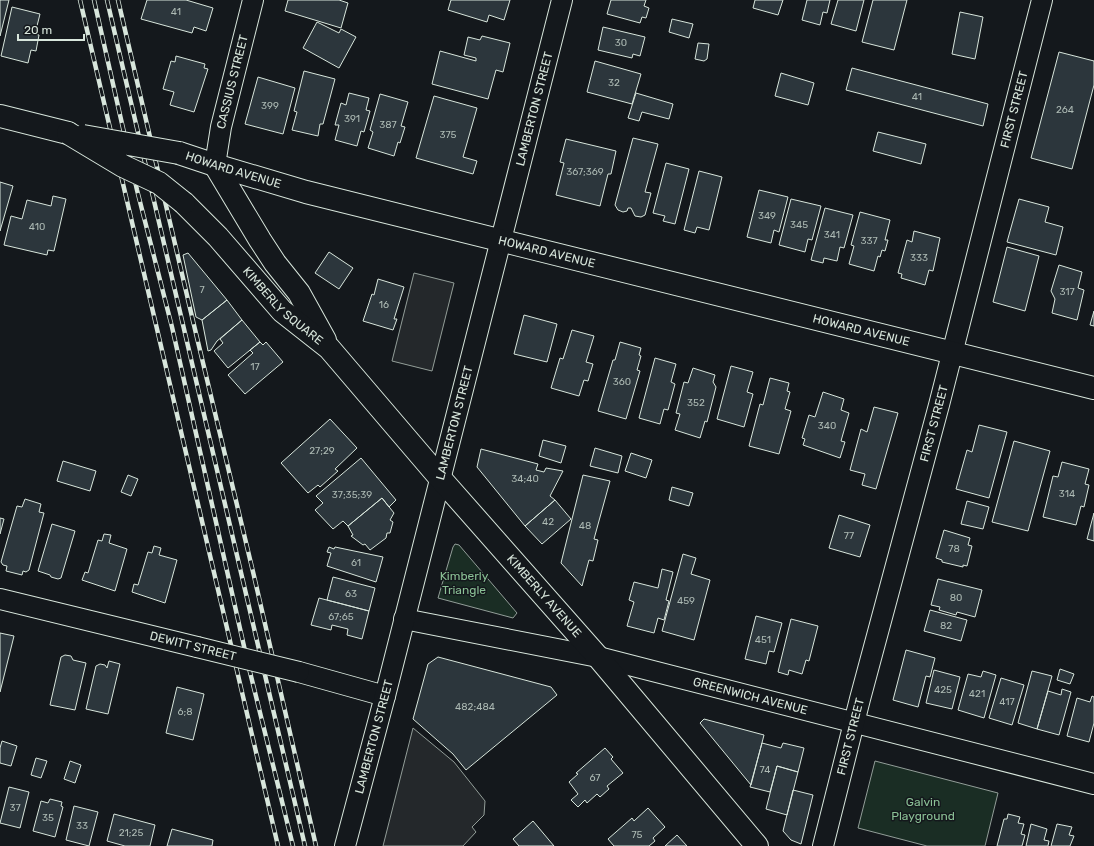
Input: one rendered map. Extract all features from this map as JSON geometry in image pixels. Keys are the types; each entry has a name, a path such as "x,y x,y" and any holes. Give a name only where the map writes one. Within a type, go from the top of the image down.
{"main road":[{"name":"HOWARD AVENUE","path":"0,116 68,133 178,153 289,187 1094,388"},
{"name":"KIMBERLY SQUARE","path":"68,133 123,166 159,184 184,203 218,237 282,311 329,348"},
{"name":"KIMBERLY SQUARE","path":"215,165 275,263 300,293 329,348"},
{"name":"KIMBERLY AVENUE","path":"329,348 440,478 598,658 757,846"}],"street":[{"name":"CASSIUS STREET","path":"215,165 221,126 253,0"},
{"name":"LAMBERTON STREET","path":"345,846 502,241 562,0"},
{"name":"FIRST STREET","path":"823,846 952,353 1042,0"},
{"name":"DEWITT STREET","path":"0,599 299,672 385,696"},
{"name":"GREENWICH AVENUE","path":"404,619 598,658 1094,784"}],"green space":[{"name":"Kimberly Triangle","path":"455,544 459,545 517,613 513,618 438,598"},
{"name":"Galvin Playground","path":"875,761 998,793 985,846 927,846 858,828"}],"shaded area":[{"path":"414,273 454,283 432,371 392,361"},
{"path":"413,728 454,762 485,801 484,815 472,827 476,832 463,846 383,846"}],"building":[{"path":"0,0 9,0 0,36"},
{"path":"147,0 186,0 213,8 206,31 194,27 192,33 141,19"},
{"path":"288,0 339,0 348,3 341,28 285,11"},
{"path":"451,0 510,0 504,20 489,15 487,22 448,10"},
{"path":"611,0 646,0 644,6 649,8 646,18 642,17 640,23 607,14"},
{"path":"755,0 783,0 778,15 753,8"},
{"path":"807,0 830,0 827,13 823,12 820,25 802,20"},
{"path":"838,0 864,0 856,31 831,24"},
{"path":"873,0 907,0 894,50 862,42"},
{"path":"12,7 40,14 35,34 39,35 36,51 31,50 28,63 1,56"},
{"path":"960,12 983,17 975,59 952,54"},
{"path":"672,19 693,24 689,38 669,32"},
{"path":"317,22 339,33 341,29 356,37 339,68 303,48"},
{"path":"603,27 645,37 640,56 633,54 632,58 598,50"},
{"path":"482,36 510,43 503,72 496,70 488,99 432,84 440,51 476,61 476,58 464,55 468,37 480,40"},
{"path":"698,43 709,44 707,59 704,61 695,59"},
{"path":"1059,52 1094,61 1094,85 1072,169 1031,158"},
{"path":"176,56 205,64 204,68 208,69 194,112 170,105 174,92 163,89 171,61 175,62"},
{"path":"595,61 641,74 632,104 587,92"},
{"path":"852,68 988,104 983,126 846,90"},
{"path":"304,71 335,79 323,124 320,124 318,136 292,130 297,112 294,111"},
{"path":"781,73 814,83 808,105 775,96"},
{"path":"258,77 295,88 283,134 245,124"},
{"path":"349,93 369,98 366,110 370,111 364,132 361,131 357,146 335,140 339,125 335,125 341,103 346,105"},
{"path":"636,93 673,104 669,119 642,112 639,121 628,118"},
{"path":"380,94 408,102 401,126 405,127 400,143 398,142 394,156 368,148 373,132 370,130"},
{"path":"434,96 477,108 463,157 477,161 473,174 416,158"},
{"path":"878,132 926,144 921,164 873,151"},
{"path":"633,138 658,144 645,192 651,193 645,215 641,217 635,216 631,208 628,208 627,211 623,212 618,210 615,205"},
{"path":"566,139 616,151 611,174 608,174 600,206 556,195 564,163 560,162"},
{"path":"666,163 689,169 675,224 663,221 665,216 653,213"},
{"path":"699,171 722,177 709,230 697,227 695,233 684,230"},
{"path":"0,182 13,186 0,231"},
{"path":"759,190 788,197 779,232 774,230 771,243 747,237"},
{"path":"53,196 66,199 54,251 48,250 47,255 4,245 11,216 22,219 27,200 51,206"},
{"path":"791,199 821,206 812,240 808,239 805,252 779,245"},
{"path":"1019,199 1049,207 1045,222 1063,227 1056,255 1007,242"},
{"path":"825,208 853,215 844,248 840,247 837,261 824,258 823,263 811,260"},
{"path":"860,212 890,220 885,240 888,240 885,251 882,250 880,257 878,256 874,271 849,264 854,246 851,245"},
{"path":"914,231 940,238 933,271 929,270 925,285 901,278 902,274 898,273 907,240 912,242"},
{"path":"1007,247 1039,256 1025,311 993,302"},
{"path":"329,252 353,268 339,289 315,273"},
{"path":"188,253 227,300 202,320 196,317 183,255"},
{"path":"1059,265 1082,272 1078,288 1084,290 1077,320 1052,313 1055,299 1051,291"},
{"path":"378,279 404,287 394,319 397,319 393,330 363,321 372,294 374,295"},
{"path":"227,300 242,320 217,341 211,350 208,351 202,320"},
{"path":"1094,311 1094,326 1090,325"},
{"path":"524,315 557,324 547,362 514,354"},
{"path":"242,320 260,342 228,368 214,351 223,343 220,339"},
{"path":"572,330 594,336 586,362 593,364 588,381 584,380 579,396 551,388 560,358 563,359"},
{"path":"260,342 263,345 266,342 283,362 245,394 228,375 253,353 250,350"},
{"path":"620,342 641,348 639,355 641,356 637,370 640,371 626,419 598,411 613,360 615,360"},
{"path":"655,358 676,364 671,382 675,384 668,410 664,409 660,424 639,418"},
{"path":"731,366 753,372 747,392 753,394 744,427 717,419"},
{"path":"693,368 715,375 713,382 716,387 707,422 705,421 700,438 675,430 680,414 676,413 684,382 688,383"},
{"path":"770,378 789,383 787,391 790,392 785,409 791,411 779,454 749,446 760,404 763,405"},
{"path":"823,392 844,399 841,410 849,413 841,441 845,442 840,458 803,445 805,439 802,438 809,415 815,417"},
{"path":"874,407 898,413 876,489 862,485 865,474 850,470 861,429 867,432"},
{"path":"330,419 357,448 335,469 338,471 320,487 318,485 308,493 281,463"},
{"path":"979,425 1007,432 989,498 956,489 967,450 972,452"},
{"path":"543,440 566,446 561,463 539,456"},
{"path":"1014,441 1050,451 1028,531 992,522"},
{"path":"595,448 622,456 618,473 590,466"},
{"path":"481,449 538,464 536,470 544,472 546,468 563,471 550,496 555,500 525,526 477,467"},
{"path":"631,453 652,460 646,478 625,471"},
{"path":"361,458 396,500 389,507 382,498 348,526 343,521 333,529 315,510 323,503 316,496"},
{"path":"63,461 96,471 90,491 57,481"},
{"path":"1062,462 1089,469 1085,484 1089,485 1084,507 1081,506 1076,525 1043,517 1053,476 1058,477"},
{"path":"128,475 138,479 131,496 121,492"},
{"path":"583,475 610,481 594,539 598,540 593,561 589,560 582,586 561,563"},
{"path":"672,487 693,493 689,506 669,500"},
{"path":"382,498 394,513 390,520 393,522 390,533 387,533 386,538 370,550 365,544 363,545 351,536 353,535 348,526"},
{"path":"25,499 41,504 39,512 44,513 29,570 26,572 23,571 22,575 6,571 7,566 3,565 1,562 17,506 22,507"},
{"path":"555,500 571,519 542,544 525,526"},
{"path":"967,501 989,507 983,529 961,524"},
{"path":"1094,513 1094,541 1087,539"},
{"path":"839,515 870,525 860,557 829,548"},
{"path":"0,518 4,519 0,534"},
{"path":"52,524 75,531 61,578 58,579 38,571"},
{"path":"944,530 970,538 968,545 972,546 967,566 963,565 963,567 942,562 942,560 936,558"},
{"path":"104,534 111,535 109,543 127,549 115,591 82,580 85,572 88,573 98,540 102,541"},
{"path":"154,546 161,548 159,555 177,560 165,603 132,592 134,584 138,585 148,552 152,553"},
{"path":"329,547 383,557 376,582 327,566 331,553 327,552"},
{"path":"683,554 696,558 691,574 710,580 694,640 662,631"},
{"path":"662,569 673,572 666,600 669,601 664,620 658,618 654,633 627,626 634,602 629,600 634,582 658,588"},
{"path":"333,577 375,588 369,611 327,600"},
{"path":"938,579 982,590 975,617 957,612 956,615 939,610 940,607 931,605"},
{"path":"319,598 369,611 362,639 347,635 348,629 332,625 331,630 311,625"},
{"path":"930,610 967,620 961,641 924,631"},
{"path":"756,616 782,623 774,652 769,651 766,664 745,659"},
{"path":"791,619 818,626 809,661 806,660 802,674 789,670 788,675 778,672"},
{"path":"0,633 14,636 0,692"},
{"path":"906,650 935,658 930,677 926,676 918,707 893,700"},
{"path":"65,655 71,656 73,660 86,663 75,710 50,705 61,657"},
{"path":"438,657 551,687 557,695 466,770 453,754 413,719 428,664"},
{"path":"109,661 120,664 108,714 86,709 96,666 100,664 105,665 107,668"},
{"path":"1060,669 1074,674 1070,684 1057,680"},
{"path":"934,670 960,677 952,709 926,703"},
{"path":"983,671 996,675 984,718 958,710 968,674 981,677"},
{"path":"1032,671 1052,676 1037,729 1018,723"},
{"path":"1001,678 1024,685 1012,725 989,718"},
{"path":"177,687 204,694 193,740 166,733"},
{"path":"1062,689 1071,692 1059,735 1037,729 1048,691 1061,695"},
{"path":"1092,696 1094,697 1094,723 1089,742 1067,736 1077,698 1090,702"},
{"path":"704,719 764,735 751,785 700,723"},
{"path":"2,741 17,746 11,766 0,763 0,748"},
{"path":"762,743 781,748 783,743 804,748 798,772 777,766 770,792 750,787"},
{"path":"605,748 613,757 611,759 623,773 607,786 609,789 600,797 597,794 587,803 585,800 578,807 571,800 578,794 569,782 578,774 576,773"},
{"path":"36,758 47,761 41,778 31,775"},
{"path":"70,761 81,765 75,783 64,779"},
{"path":"777,766 798,772 787,815 766,809"},
{"path":"9,787 29,792 20,828 0,823"},
{"path":"793,790 813,795 801,844 791,840 783,831"},
{"path":"50,799 62,802 61,806 63,807 55,837 33,831 41,801 48,803"},
{"path":"74,806 98,812 89,846 66,840"},
{"path":"648,808 665,827 653,838 655,841 649,846 614,846 608,839 632,818 634,821"},
{"path":"114,814 155,825 150,846 125,846 107,841"},
{"path":"1008,814 1020,817 1018,823 1024,824 1021,834 1025,835 1022,846 997,846 1004,819 1007,819"},
{"path":"533,821 554,846 519,846 513,839"},
{"path":"1031,824 1047,829 1044,840 1049,841 1048,846 1026,846"},
{"path":"1057,824 1072,827 1069,835 1074,836 1070,846 1051,846"},
{"path":"172,829 213,840 212,846 167,846"},
{"path":"677,835 687,846 665,846"}],"railway":[{"path":"80,0 278,846"},
{"path":"94,0 137,190 172,327 248,664 293,846"},
{"path":"107,0 305,846"},
{"path":"118,0 316,846"}]}
